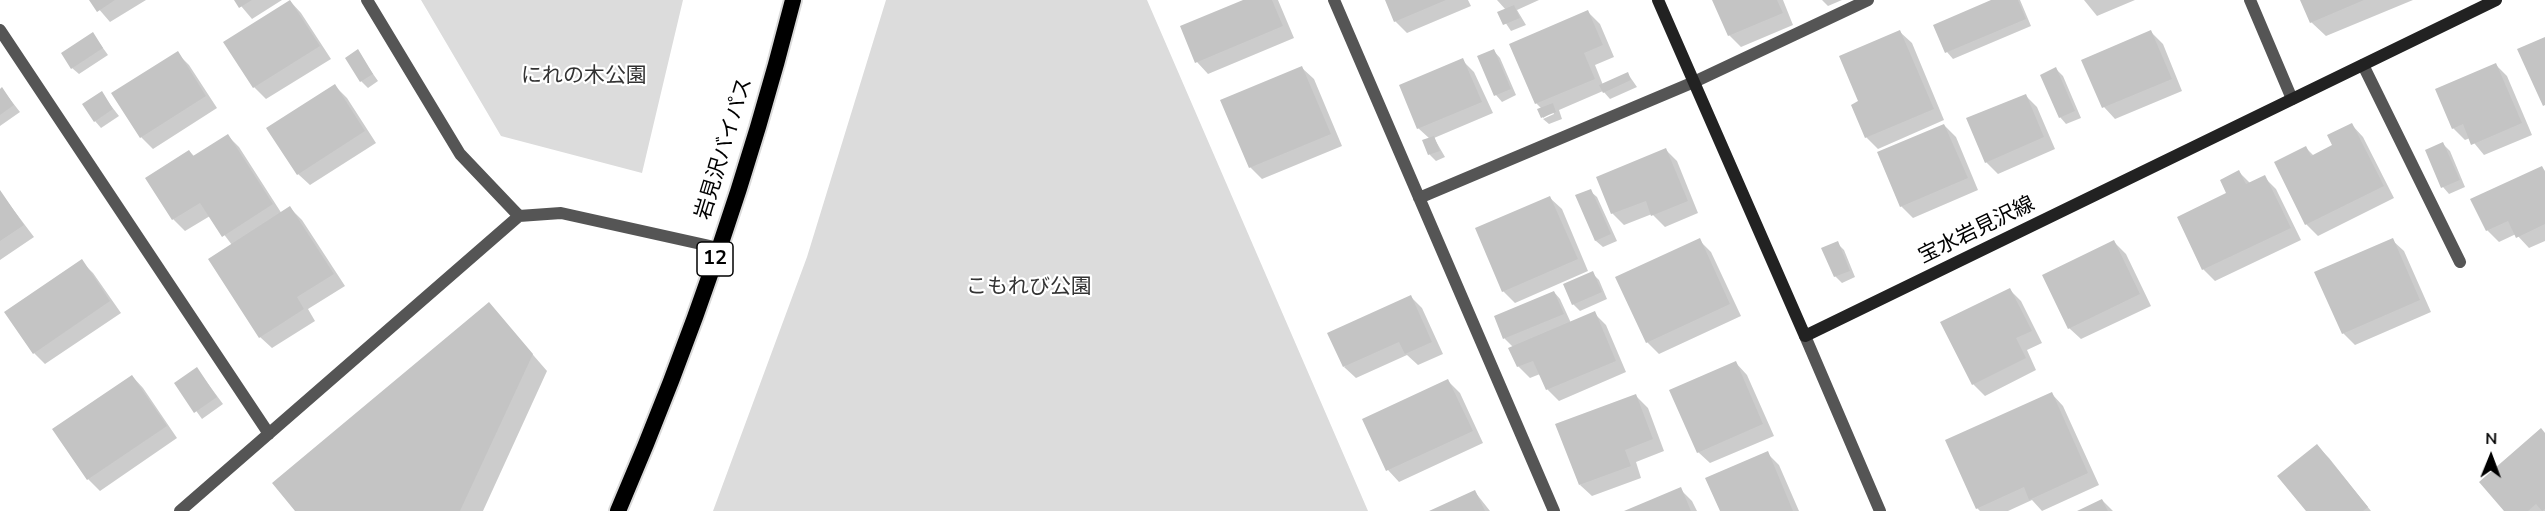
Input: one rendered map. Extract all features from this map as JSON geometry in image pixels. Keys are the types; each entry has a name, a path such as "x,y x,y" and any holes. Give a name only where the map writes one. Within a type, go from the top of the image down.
{"highway":[{"name":"岩見沢バイパス","path":"618,511 661,411 719,248 793,0"}],"main road":[{"path":"1658,0 1805,336"},
{"name":"宝水岩見沢線","path":"1805,336 2496,0"}],"street":[{"path":"367,0 460,154 519,216"},
{"path":"1334,0 1554,511"},
{"path":"1419,198 1694,82 1868,0"},
{"path":"2250,0 2292,99"},
{"path":"0,30 269,434"},
{"path":"2363,64 2460,262"},
{"path":"180,511 519,216 561,213 719,248"},
{"path":"1805,336 1880,511"}],"green space":[{"name":"にれの木公園","path":"421,0 683,0 642,173 501,136"},
{"name":"こもれび公園","path":"886,0 1147,0 1368,511 713,511 807,257"}],"building":[{"path":"89,0 115,0 97,12"},
{"path":"234,0 252,0 239,8"},
{"path":"290,0 320,46 253,88 223,42"},
{"path":"1243,0 1272,0 1283,26 1195,63 1180,26"},
{"path":"1385,0 1446,0 1394,22"},
{"path":"1712,0 1777,0 1783,13 1728,36"},
{"path":"1991,0 2018,0 2026,19 1945,53 1933,25"},
{"path":"2300,0 2364,0 2310,23"},
{"path":"1514,5 1520,18 1503,25 1497,12"},
{"path":"1588,10 1603,45 1584,53 1595,79 1535,104 1509,44"},
{"path":"1900,30 1934,109 1865,138 1851,105 1858,101 1839,56"},
{"path":"2151,30 2172,79 2102,108 2081,60"},
{"path":"93,32 103,48 71,69 61,53"},
{"path":"2545,37 2545,105 2543,106 2517,49"},
{"path":"358,49 373,74 360,82 345,58"},
{"path":"1494,49 1511,89 1494,96 1477,56"},
{"path":"178,51 206,96 140,138 111,93"},
{"path":"1463,58 1482,102 1417,129 1399,85"},
{"path":"2496,63 2522,123 2471,145 2463,124 2452,129 2435,89"},
{"path":"1302,66 1331,134 1249,168 1220,100"},
{"path":"2056,67 2075,111 2059,118 2040,75"},
{"path":"1628,72 1631,80 1603,93 1599,85"},
{"path":"335,84 365,131 297,175 266,128"},
{"path":"2,87 14,105 0,115 0,89"},
{"path":"102,91 113,109 94,122 82,104"},
{"path":"2026,94 2044,137 1985,163 1966,118"},
{"path":"1553,103 1556,112 1541,118 1537,109"},
{"path":"2352,123 2384,186 2305,225 2274,162 2306,146 2311,156 2332,145 2327,135"},
{"path":"1944,124 1968,178 1900,207 1877,152"},
{"path":"228,134 273,204 222,237 200,203 172,220 145,178 189,150 193,156"},
{"path":"1434,136 1440,151 1428,155 1422,140"},
{"path":"2443,142 2460,180 2441,188 2425,150"},
{"path":"1666,148 1688,201 1651,216 1646,201 1611,214 1596,177"},
{"path":"2542,166 2545,172 2545,224 2516,238 2508,221 2486,231 2470,199"},
{"path":"2239,170 2246,184 2265,175 2291,228 2202,270 2177,217 2226,193 2220,180"},
{"path":"1591,189 1611,234 1595,241 1575,195"},
{"path":"0,190 24,225 0,241"},
{"path":"1550,196 1578,259 1502,292 1475,228"},
{"path":"290,206 334,274 297,297 304,309 259,338 208,259"},
{"path":"1700,238 1730,304 1646,343 1615,277"},
{"path":"2393,238 2420,300 2342,334 2314,272"},
{"path":"2114,240 2140,294 2068,329 2042,275"},
{"path":"1838,241 1850,271 1834,277 1821,248"},
{"path":"82,259 110,301 33,354 4,312"},
{"path":"1593,271 1602,292 1572,305 1563,284"},
{"path":"2010,288 2032,331 2016,338 2026,358 1972,385 1940,322"},
{"path":"1554,291 1564,314 1503,339 1494,316"},
{"path":"1411,295 1432,342 1405,354 1399,342 1343,367 1327,333"},
{"path":"489,302 533,354 460,511 295,511 272,483"},
{"path":"1595,311 1616,361 1546,390 1533,361 1517,367 1508,348"},
{"path":"1736,361 1763,424 1697,453 1669,390"},
{"path":"197,367 217,397 194,413 174,383"},
{"path":"132,375 167,426 87,480 52,429"},
{"path":"1448,379 1473,431 1386,471 1362,419"},
{"path":"2052,392 2088,473 2029,500 2024,487 1976,509 1945,440"},
{"path":"1636,394 1653,439 1625,450 1631,466 1579,485 1555,424"},
{"path":"2541,428 2545,433 2545,509 2542,511 2536,504 2528,511 2504,511 2479,482"},
{"path":"2317,444 2368,507 2363,511 2306,511 2277,476"},
{"path":"1768,451 1793,511 1720,511 1705,478"},
{"path":"1681,487 1691,511 1624,511"},
{"path":"1475,490 1485,511 1429,511"},
{"path":"2102,499 2108,511 2077,511"}]}
